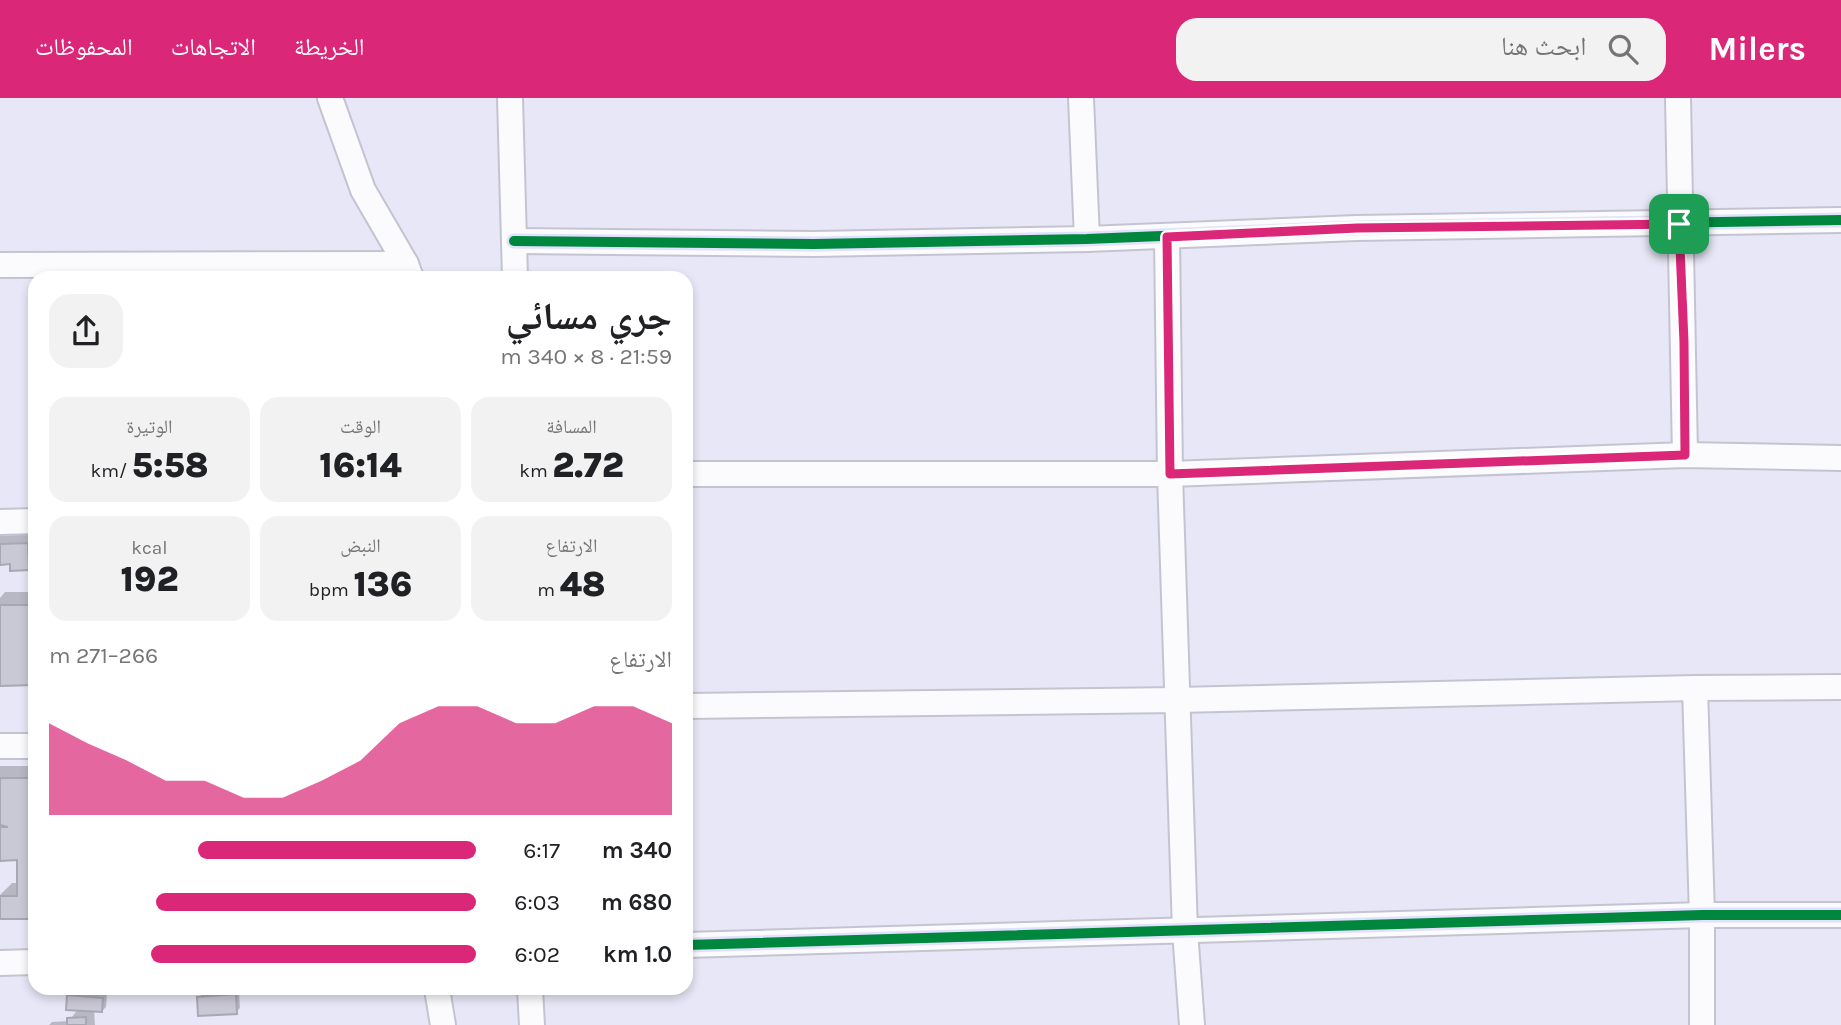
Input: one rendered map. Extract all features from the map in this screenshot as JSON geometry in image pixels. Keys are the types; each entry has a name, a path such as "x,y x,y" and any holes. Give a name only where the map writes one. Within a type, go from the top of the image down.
{"street":[{"path":"0,265 408,271 363,190 330,98"},
{"path":"510,98 515,271"},
{"path":"1081,98 1087,239"},
{"path":"1678,98 1685,455"},
{"path":"514,241 814,244 1167,237 1357,228 1841,220"},
{"path":"1167,237 1170,474 1185,931 1192,1025"},
{"path":"693,474 1170,474 1685,455 1841,458"},
{"path":"0,522 28,521"},
{"path":"693,706 1178,701 1841,687"},
{"path":"1695,688 1702,915 1702,1025"},
{"path":"0,746 28,746"},
{"path":"693,944 1702,915 1841,915"},
{"path":"0,963 28,962"},
{"path":"438,995 443,1025"},
{"path":"530,995 532,1025"}],"building":[{"path":"28,543 28,570 10,571 10,564 0,565 0,544"},
{"path":"0,605 28,605 28,685 0,686"},
{"path":"0,778 28,778 28,919 0,919 0,896 17,896 17,860 0,861 0,827 8,827 0,825"},
{"path":"67,995 103,998 102,1012 66,1010"},
{"path":"236,995 237,1014 198,1016 197,997"},
{"path":"86,1017 86,1025 67,1025 67,1018"}],"cycle path":[{"path":"514,241 814,244 1087,239 1357,228 1841,220"},
{"path":"693,945 1702,915 1841,915"}],"route":[{"path":"1679,224 1685,455 1170,474 1167,237 1357,228 1679,224"}]}
